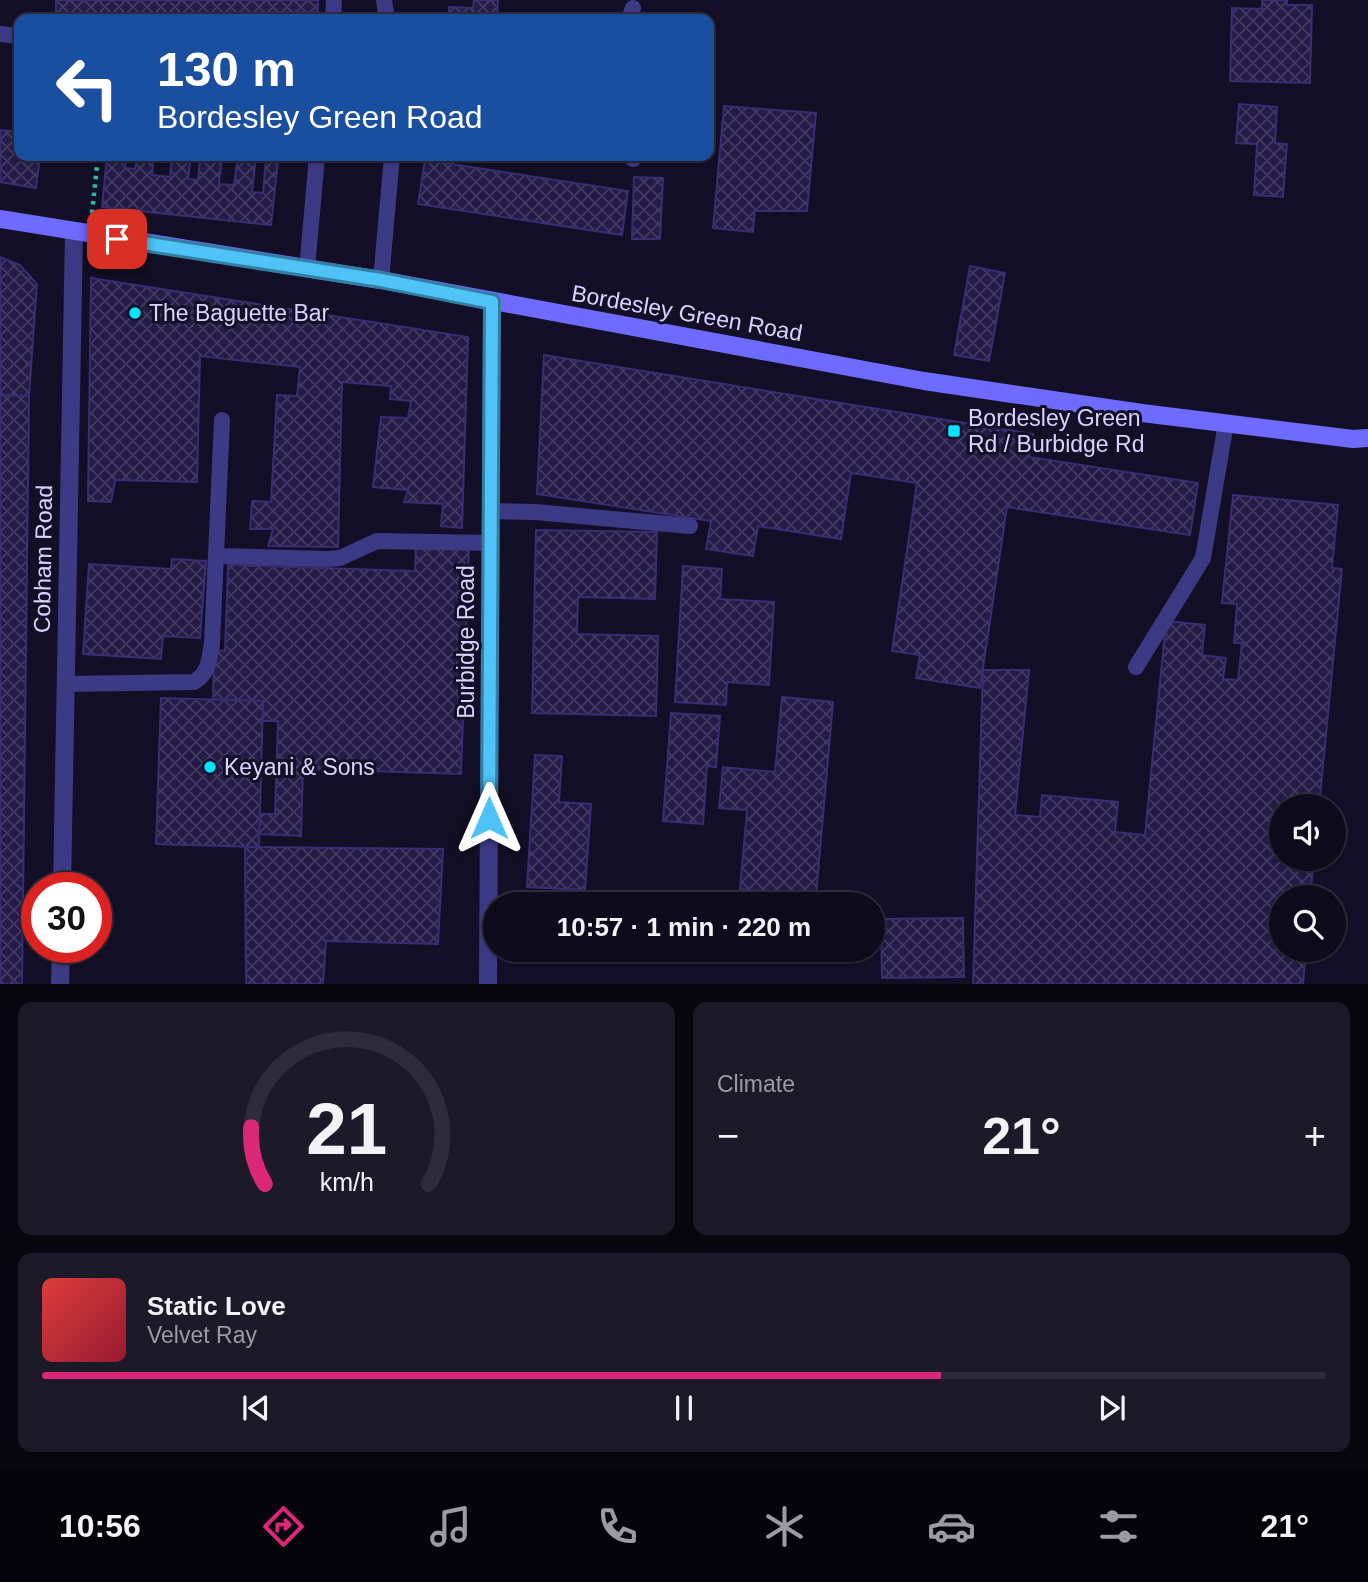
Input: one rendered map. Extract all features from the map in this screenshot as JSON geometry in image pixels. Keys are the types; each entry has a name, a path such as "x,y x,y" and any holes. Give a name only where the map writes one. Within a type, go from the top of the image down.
{"main road":[{"name":"Bordesley Green Road","path":"0,219 381,280 924,381 1226,423 1360,438"}],"street":[{"name":"Cobham Road","path":"62,872 82,233"},
{"name":"Burbidge Road","path":"488,984 492,302"},
{"path":"60,984 61,963"}],"lane":[{"path":"307,269 317,161"},
{"path":"381,280 392,161"},
{"path":"66,684 194,682 202,677 208,668 212,643 222,420"},
{"path":"1136,667 1203,558 1226,423"},
{"path":"491,511 535,512 690,526"},
{"path":"216,556 328,559 340,558 377,541 491,543"}],"path":[{"path":"82,233 97,161"}],"building":[{"path":"56,0 318,0 318,12 56,14"},
{"path":"474,0 498,0 497,14 449,14 449,7 473,8"},
{"path":"1262,0 1287,0 1287,5 1312,5 1310,83 1230,81 1232,8 1262,9"},
{"path":"1239,104 1277,107 1275,143 1287,144 1283,197 1254,195 1257,144 1236,143"},
{"path":"724,106 816,113 807,211 755,211 753,232 713,228"},
{"path":"0,130 14,132 14,161 39,161 36,188 0,182"},
{"path":"107,161 126,161 125,168 135,169 136,161 153,161 152,175 170,177 172,161 190,161 188,179 198,180 200,161 221,161 219,184 234,185 237,161 255,161 252,192 263,193 266,161 278,161 271,225 102,207"},
{"path":"425,161 628,191 622,235 418,204"},
{"path":"634,177 663,178 660,239 632,239"},
{"path":"0,257 20,265 37,284 29,396 0,395"},
{"path":"970,266 1005,273 989,361 954,355"},
{"path":"91,278 468,337 462,528 441,526 443,504 404,502 408,490 373,487 381,417 408,418 411,401 390,399 391,386 342,382 338,547 268,546 273,529 250,529 252,501 271,502 277,395 297,396 300,367 200,356 197,482 115,480 111,502 88,501"},
{"path":"544,355 1033,434 1029,457 1198,483 1190,535 1007,507 980,688 916,678 920,655 892,651 917,483 851,473 841,539 758,526 753,556 706,549 711,521 537,494"},
{"path":"0,395 29,396 23,872 21,872 22,984 0,984"},
{"path":"1233,495 1338,505 1332,568 1342,569 1320,794 1269,794 1269,871 1313,871 1311,885 1269,885 1269,962 1305,962 1303,984 973,984 983,670 1029,670 1015,815 1040,817 1042,795 1118,802 1115,832 1145,835 1166,621 1205,625 1202,655 1226,658 1223,679 1238,680 1242,643 1234,643 1237,604 1222,603"},
{"path":"536,530 657,532 655,599 578,597 577,634 658,636 656,716 532,713"},
{"path":"416,548 469,550 461,774 303,769 301,836 259,834 260,814 275,814 278,721 262,721 263,701 213,699 214,650 225,651 228,565 415,571"},
{"path":"172,559 206,561 200,638 163,636 161,659 83,654 89,564 171,569"},
{"path":"683,566 722,569 720,599 774,602 769,685 727,682 726,705 675,702"},
{"path":"782,697 833,702 816,892 740,889 747,810 719,808 723,767 775,772"},
{"name":"Keyani & Sons","path":"161,698 263,701 259,847 156,844"},
{"path":"671,713 720,716 716,767 707,766 703,824 663,821"},
{"path":"535,755 562,756 559,802 591,804 585,890 527,887"},
{"path":"245,847 443,849 438,944 326,941 323,984 246,984"},
{"path":"963,918 964,977 882,978 882,962 885,962 885,919"}],"place":[{"name":"The Baguette Bar","path":"135,313"},
{"name":"Bordesley Green Rd / Burbidge Rd","path":"954,431"},
{"name":"Keyani & Sons","path":"210,767"}],"route":[{"path":"117,239 381,280 492,302 489,818"}]}
